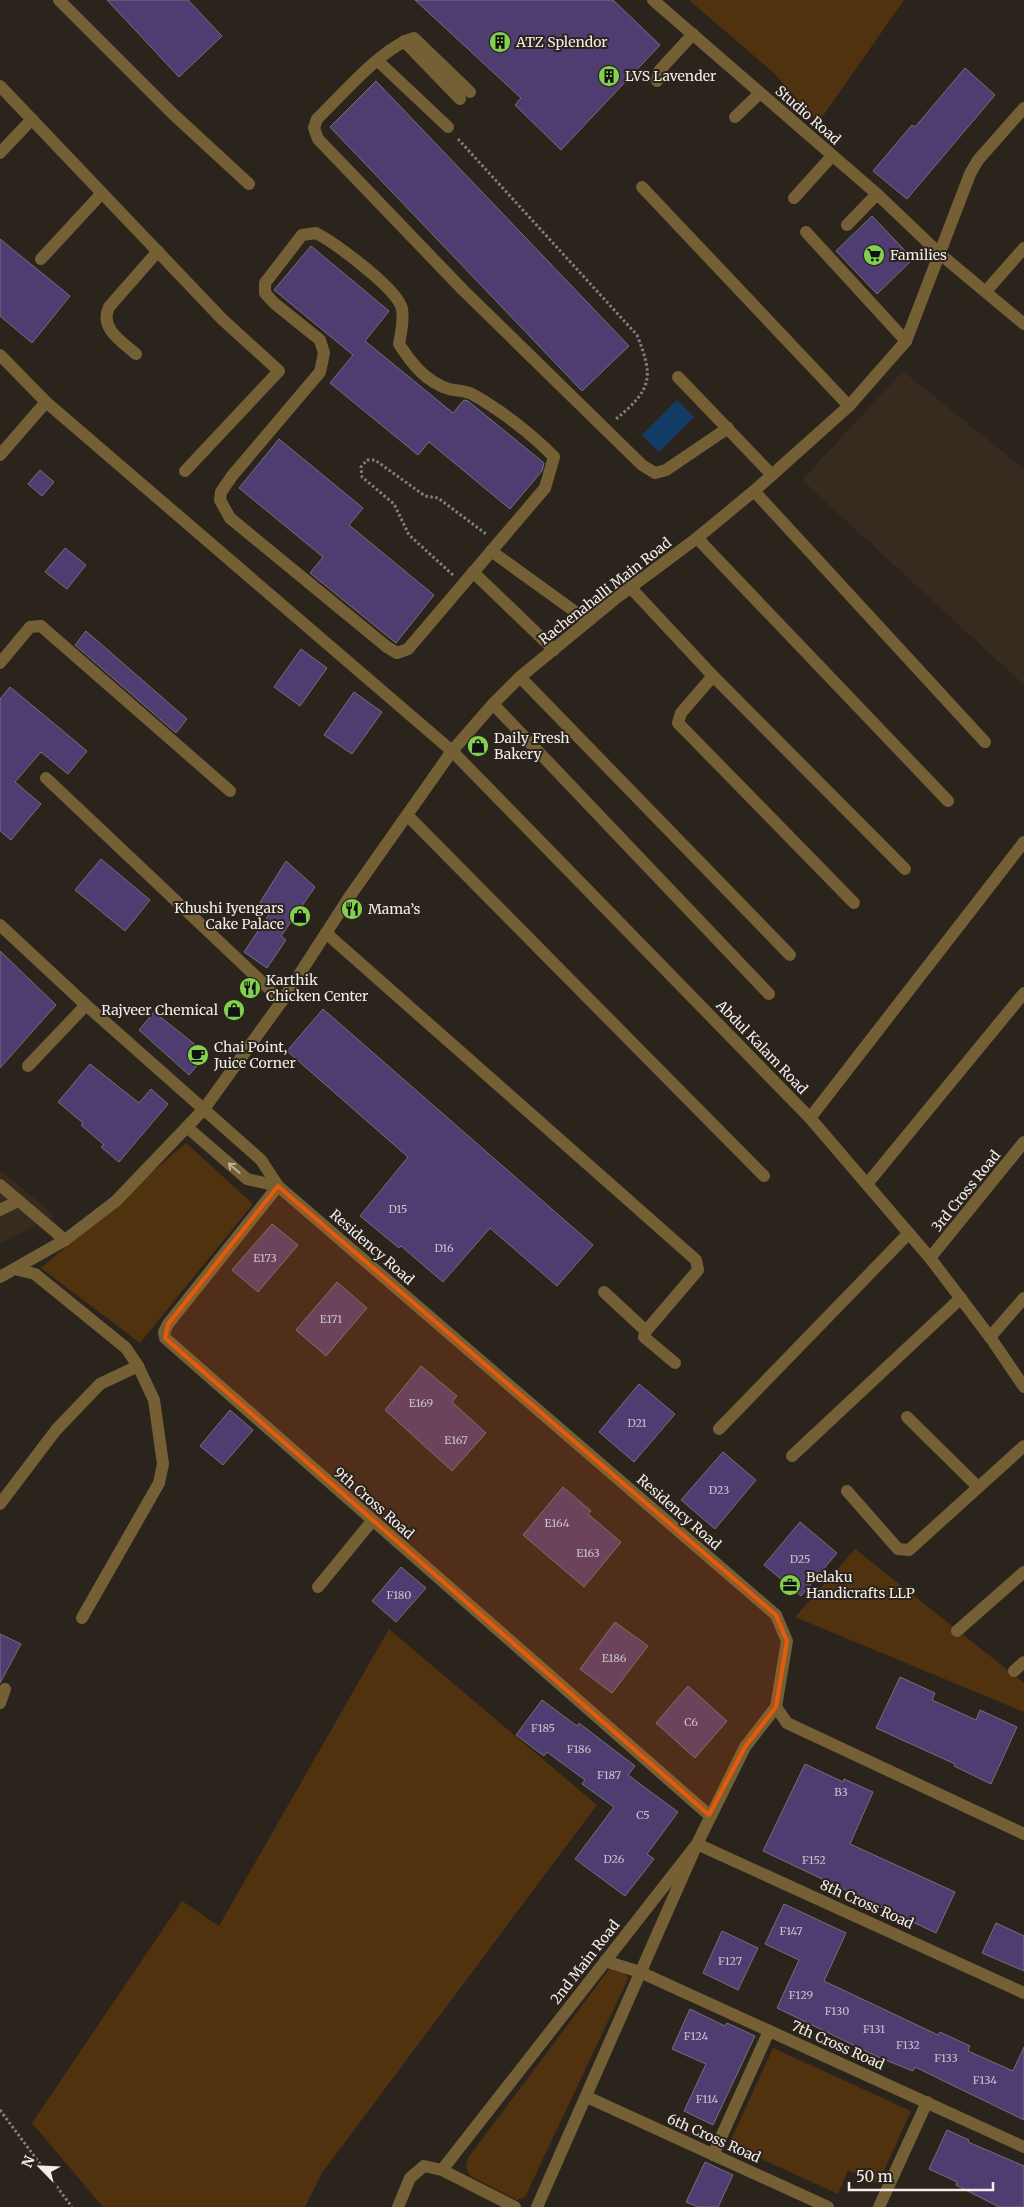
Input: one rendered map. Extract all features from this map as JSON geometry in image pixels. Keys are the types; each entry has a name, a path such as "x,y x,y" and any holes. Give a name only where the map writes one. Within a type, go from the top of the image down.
{"street":[{"path":"59,0 172,113 249,184"},
{"name":"Studio Road","path":"653,0 877,194 940,254 987,290 1024,324"},
{"path":"657,81 659,71 693,34"},
{"path":"465,96 414,38 404,41 389,50 317,119 314,128 318,139 463,290 642,465 655,473 666,470 728,428"},
{"path":"378,61 448,127"},
{"path":"0,86 222,319 279,371 185,471"},
{"path":"735,117 760,93"},
{"name":"Rachenahalli Main Road","path":"0,1277 65,1240 116,1201 188,1128 204,1109 282,1001 326,933 452,751 493,704 520,677 588,621 630,587 697,538 754,491 849,406 906,341 970,174 978,160 1024,108"},
{"path":"0,153 32,119"},
{"path":"794,198 832,156"},
{"path":"642,187 849,406"},
{"path":"41,259 102,193"},
{"path":"847,225 877,194"},
{"path":"806,232 906,341"},
{"path":"316,234 332,242 385,284 402,308 399,344 410,361 430,381 450,389 470,392 539,442 554,457 545,488 473,572 408,649 397,652 387,647 230,518 223,509 220,500 221,492 232,476 278,424 320,372 324,353 320,340 274,303 265,293 265,283 302,235 316,234"},
{"path":"987,290 1024,248"},
{"path":"136,354 107,327 105,317 109,308 158,251"},
{"name":"Abdul Kalam Road","path":"0,355 46,402 452,751 810,1118 930,1258 990,1337 1024,1387"},
{"path":"678,377 772,475"},
{"path":"0,455 46,402"},
{"path":"754,491 985,742"},
{"path":"697,538 948,801"},
{"path":"495,547 588,621"},
{"path":"473,572 554,650"},
{"path":"630,587 713,676 905,869"},
{"path":"0,663 30,627 41,626 230,791"},
{"path":"713,676 681,713 678,723 854,903"},
{"path":"520,677 790,955"},
{"path":"493,704 769,994"},
{"path":"46,778 282,1001"},
{"path":"407,815 764,1176"},
{"path":"810,1118 1024,842"},
{"path":"0,925 86,1005 204,1109"},
{"path":"326,933 696,1260 698,1270 646,1331 644,1337 675,1363"},
{"path":"867,1184 1023,995"},
{"path":"28,1066 86,1005"},
{"name":"Residency Road","path":"204,1109 261,1160 278,1186 776,1615 787,1641 776,1707"},
{"name":"Residency Road","path":"188,1128 246,1179 278,1186"},
{"name":"3rd Cross Road","path":"930,1258 1024,1142"},
{"path":"0,1185 65,1240"},
{"name":"9th Cross Road","path":"278,1186 168,1324 164,1332 165,1338 709,1815"},
{"path":"0,1210 18,1200"},
{"path":"719,1429 909,1233"},
{"path":"15,1269 35,1274 126,1348 138,1366 154,1400 164,1464 159,1483 82,1618"},
{"path":"604,1292 646,1331"},
{"path":"792,1456 960,1298"},
{"path":"990,1337 1024,1298"},
{"path":"0,1504 56,1430 100,1384 138,1366"},
{"path":"907,1417 978,1487"},
{"path":"847,1491 898,1549 909,1550 1024,1446"},
{"path":"318,1587 372,1521"},
{"path":"957,1630 1024,1572"},
{"path":"0,1703 5,1689"},
{"path":"776,1707 787,1723 1024,1834"},
{"name":"2nd Main Road","path":"442,2170 697,1844 709,1815 744,1747 776,1707"},
{"path":"537,2207 697,1844"},
{"name":"8th Cross Road","path":"697,1844 1024,1992"},
{"name":"7th Cross Road","path":"605,1961 640,1972 1024,2147"},
{"path":"713,2154 769,2031"},
{"name":"6th Cross Road","path":"587,2097 828,2207"},
{"path":"879,2207 927,2102"},
{"path":"398,2207 410,2178 424,2166 442,2170 515,2207"}],"path":[{"path":"448,127 637,335 648,363 646,383 637,401 605,429"},
{"path":"463,584 408,535 394,504 362,477 361,468 367,460 376,460 425,496 438,498 495,547"},
{"path":"0,2110 72,2207"}],"highlighted area":[{"path":"278,1186 776,1615 787,1641 776,1707 745,1747 709,1815 165,1338 168,1324"}],"shaded area":[{"path":"689,0 904,0 818,123 774,73"},
{"path":"903,371 1024,469 1024,685 802,480"},
{"path":"186,1143 253,1204 140,1343 41,1268"},
{"path":"0,1170 55,1216 0,1243"},
{"path":"855,1549 1024,1683 1024,1712 795,1617"},
{"path":"389,1629 597,1805 322,2173 305,2207 103,2207 32,2123 182,1901 219,1926"},
{"path":"610,1968 625,1972 628,1979 525,2197 517,2200 470,2176 466,2167 468,2158"},
{"path":"773,2048 911,2111 878,2184 848,2170 838,2194 729,2144"}],"water":[{"path":"677,400 694,417 659,452 642,435"}],"building":[{"path":"107,0 188,0 222,36 179,77"},
{"path":"415,0 613,0 660,45 561,150 515,105 521,98"},
{"path":"965,68 995,95 907,199 873,171 912,125 915,127"},
{"path":"376,81 629,346 582,391 330,127"},
{"name":"Families","path":"872,216 913,259 877,294 836,251"},
{"path":"0,239 70,296 32,343 0,316"},
{"path":"311,246 389,311 365,341 453,413 464,400 468,401 544,463 542,471 510,509 429,442 418,455 330,383 353,355 274,290"},
{"path":"279,439 363,508 349,525 434,595 396,643 310,573 323,557 239,488"},
{"path":"40,470 54,482 42,496 28,484"},
{"path":"65,548 86,565 67,589 45,572"},
{"path":"86,631 187,719 176,733 75,645"},
{"path":"301,649 327,668 300,706 274,687"},
{"path":"10,687 87,751 68,774 41,752 15,782 41,804 11,840 0,831 0,699"},
{"path":"354,692 382,712 352,754 324,735"},
{"path":"101,859 150,900 125,931 75,890"},
{"path":"286,861 315,887 281,936 286,940 267,968 244,952 270,913 259,904"},
{"path":"0,951 56,1005 0,1068"},
{"path":"323,1009 593,1245 557,1286 490,1228 443,1282 401,1246 399,1248 360,1216 408,1157 287,1051"},
{"path":"154,1012 207,1054 189,1075 139,1030"},
{"path":"90,1064 139,1103 151,1089 168,1104 119,1162 101,1147 104,1145 81,1125 83,1123 58,1102"},
{"path":"272,1224 298,1245 258,1292 232,1270"},
{"path":"337,1282 367,1308 326,1356 296,1330"},
{"path":"421,1366 457,1396 452,1402 486,1433 452,1471 385,1410"},
{"path":"639,1384 675,1414 634,1462 599,1432"},
{"path":"230,1410 253,1430 223,1465 200,1446"},
{"path":"723,1452 756,1480 715,1529 681,1500"},
{"path":"563,1487 591,1511 588,1514 621,1542 584,1587 523,1535"},
{"path":"800,1522 837,1553 801,1596 764,1565"},
{"path":"401,1567 426,1588 396,1622 372,1601"},
{"path":"615,1622 648,1646 612,1693 580,1669"},
{"path":"0,1634 21,1644 0,1683"},
{"path":"900,1677 935,1693 932,1700 976,1720 980,1710 1017,1727 991,1784 954,1766 955,1764 876,1728"},
{"path":"688,1686 727,1721 695,1758 656,1723"},
{"path":"542,1700 577,1726 579,1723 635,1766 628,1775 678,1812 647,1854 654,1859 625,1896 575,1859 614,1807 582,1784 585,1780 547,1752 544,1756 516,1735"},
{"path":"805,1764 843,1782 844,1779 873,1792 850,1844 955,1892 936,1933 763,1851"},
{"path":"784,1904 846,1933 824,1981 938,2035 940,2032 970,2046 968,2051 1013,2071 1024,2047 1024,2120 915,2067 913,2071 878,2057 777,2008 799,1960 765,1944"},
{"path":"996,1923 1024,1936 1024,1971 982,1953"},
{"path":"722,1931 758,1948 738,1990 703,1973"},
{"path":"690,2009 725,2026 727,2023 755,2036 713,2125 684,2111 706,2064 672,2049"},
{"path":"947,2130 969,2140 968,2142 1024,2166 1024,2207 999,2207 956,2185 957,2182 929,2169"},
{"path":"705,2162 733,2175 718,2207 698,2207 686,2202"}],"place":[{"name":"ATZ Splendor","path":"500,42"},
{"name":"LVS Lavender","path":"609,76"},
{"name":"Families","path":"874,255"},
{"name":"Daily Fresh Bakery","path":"478,746"},
{"name":"Mama’s","path":"352,909"},
{"name":"Khushi Iyengars Cake Palace","path":"300,916"},
{"name":"Karthik Chicken Center","path":"250,988"},
{"name":"Rajveer Chemical","path":"234,1010"},
{"name":"Chai Point, Juice Corner","path":"198,1055"},
{"name":"Belaku Handicrafts LLP","path":"790,1585"}]}
